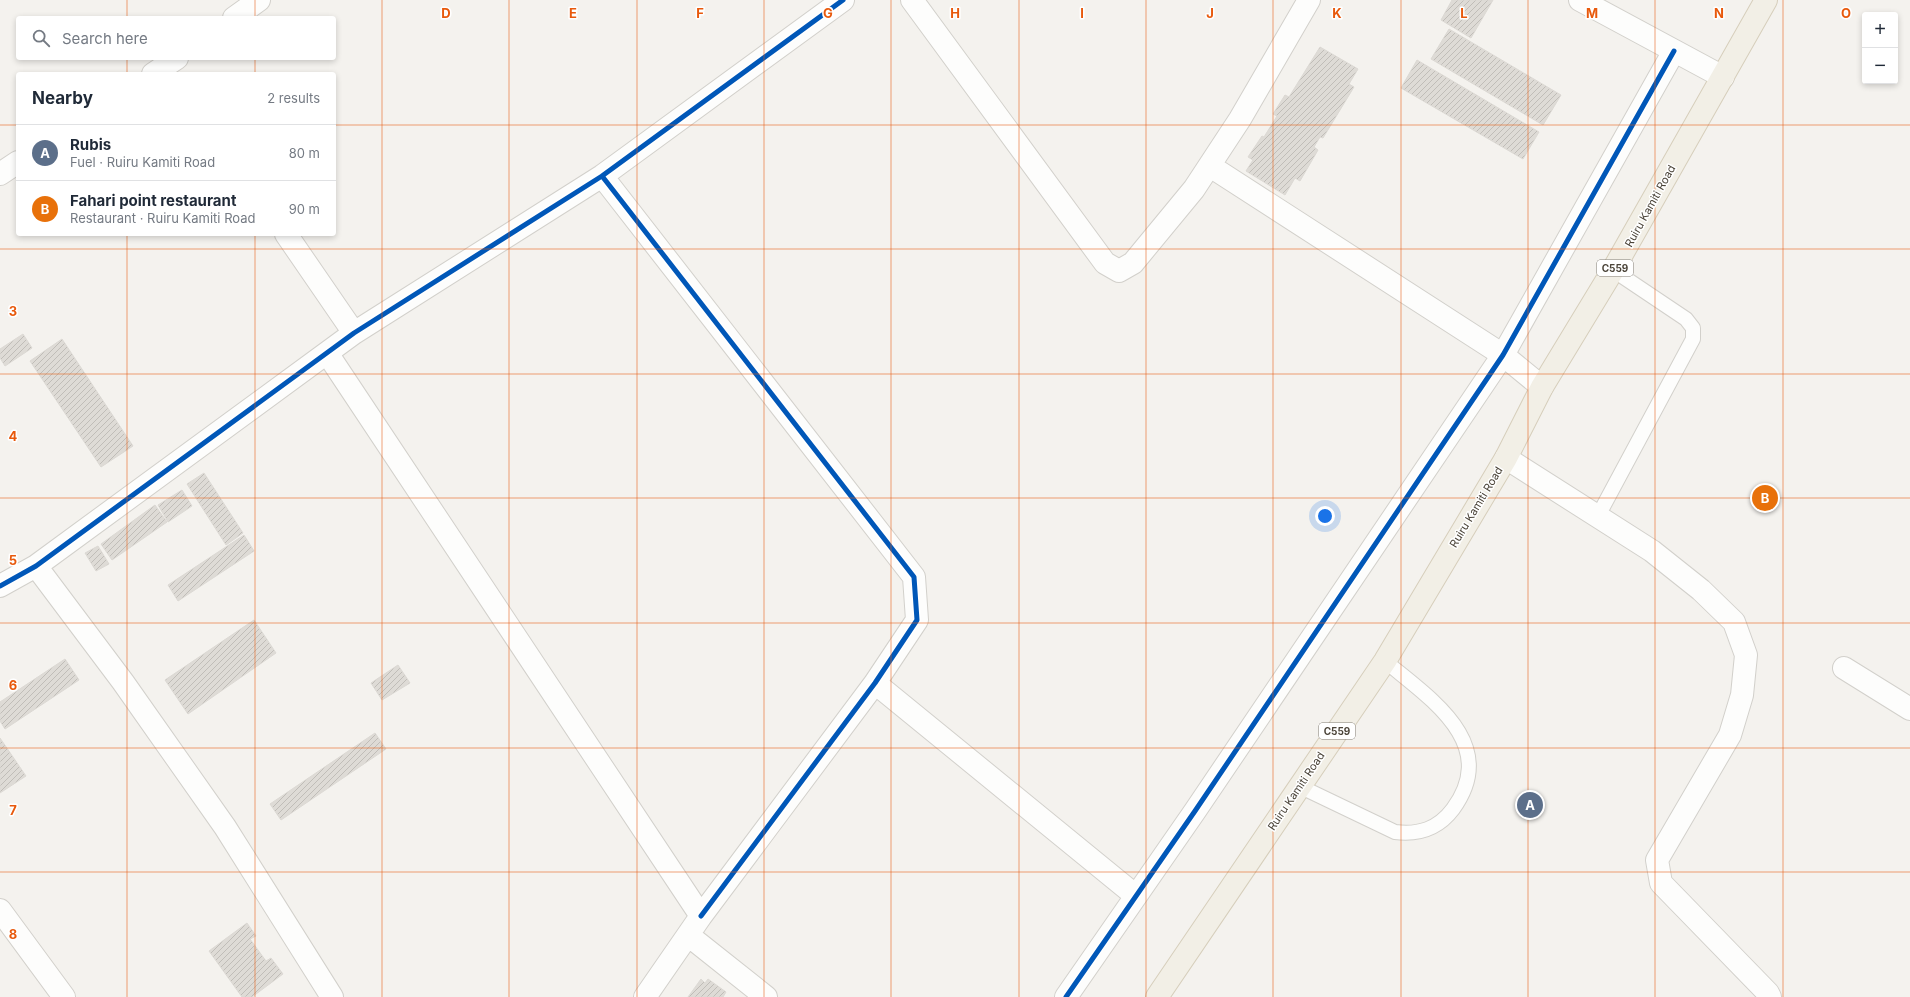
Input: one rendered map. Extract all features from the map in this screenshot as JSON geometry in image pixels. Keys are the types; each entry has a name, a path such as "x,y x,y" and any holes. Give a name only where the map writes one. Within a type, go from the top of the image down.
{"main road":[{"name":"Ruiru Kamiti Road","path":"1157,997 1384,661 1506,458 1542,387 1568,348 1766,0"}],"street":[{"path":"237,16 259,0"},
{"path":"0,586 36,566 354,333 602,176 843,0"},
{"path":"912,0 1105,263 1119,271 1133,263 1194,189 1240,119 1309,0"},
{"path":"1580,0 1723,77"},
{"path":"1066,997 1503,355 1674,51"},
{"path":"0,174 16,163"},
{"path":"1210,166 1503,355 1542,387"},
{"path":"602,176 914,577 917,620 875,683 688,935 645,997"},
{"path":"287,236 354,333"},
{"path":"327,353 702,916"},
{"path":"1506,458 1652,551 1701,590 1734,622 1746,654 1742,695 1730,735 1657,860 1660,883 1770,997"},
{"path":"36,566 123,682 224,827 332,997"},
{"path":"1844,668 1910,709"},
{"path":"875,683 1136,896"},
{"path":"2,917 64,997"},
{"path":"688,935 766,997"}],"lane":[{"path":"1598,516 1693,340 1693,328 1686,319 1613,270"},
{"path":"1299,786 1395,832 1409,834 1429,830 1445,819 1458,802 1468,778 1467,746 1444,711 1384,661"}],"building":[{"path":"1452,0 1493,0 1471,38 1441,20"},
{"path":"1449,29 1561,95 1543,125 1431,59"},
{"path":"1320,47 1358,69 1349,84 1354,87 1323,138 1320,137 1314,147 1318,150 1300,181 1295,178 1285,195 1246,171 1253,160 1248,157 1262,136 1264,137 1277,116 1273,114 1285,95 1289,97"},
{"path":"1417,60 1539,132 1523,159 1401,88"},
{"path":"23,334 32,348 5,366 0,358 0,349"},
{"path":"62,339 133,446 101,467 30,361"},
{"path":"204,473 243,533 226,545 187,484"},
{"path":"182,490 192,506 168,522 158,505"},
{"path":"155,505 167,522 112,560 101,544"},
{"path":"244,535 254,551 178,601 168,585"},
{"path":"98,546 109,564 96,571 85,553"},
{"path":"254,620 276,653 188,714 165,680"},
{"path":"65,659 79,680 5,729 0,721 0,702"},
{"path":"398,665 410,683 382,700 371,683"},
{"path":"375,733 386,749 281,820 270,804"},
{"path":"0,738 26,776 0,793"},
{"path":"247,923 256,936 250,939 266,961 271,958 283,974 252,997 242,997 209,951"},
{"path":"701,979 705,983 708,979 726,992 723,997 688,997"}],"cycle path":[{"path":"0,586 36,566 354,333 602,176 843,0"},
{"path":"1066,997 1195,811 1503,355 1674,51"},
{"path":"602,176 914,577 917,620 875,683 701,916"}],"place":[{"name":"Fahari point restaurant","path":"1765,498"},
{"name":"Rubis","path":"1530,805"}]}
